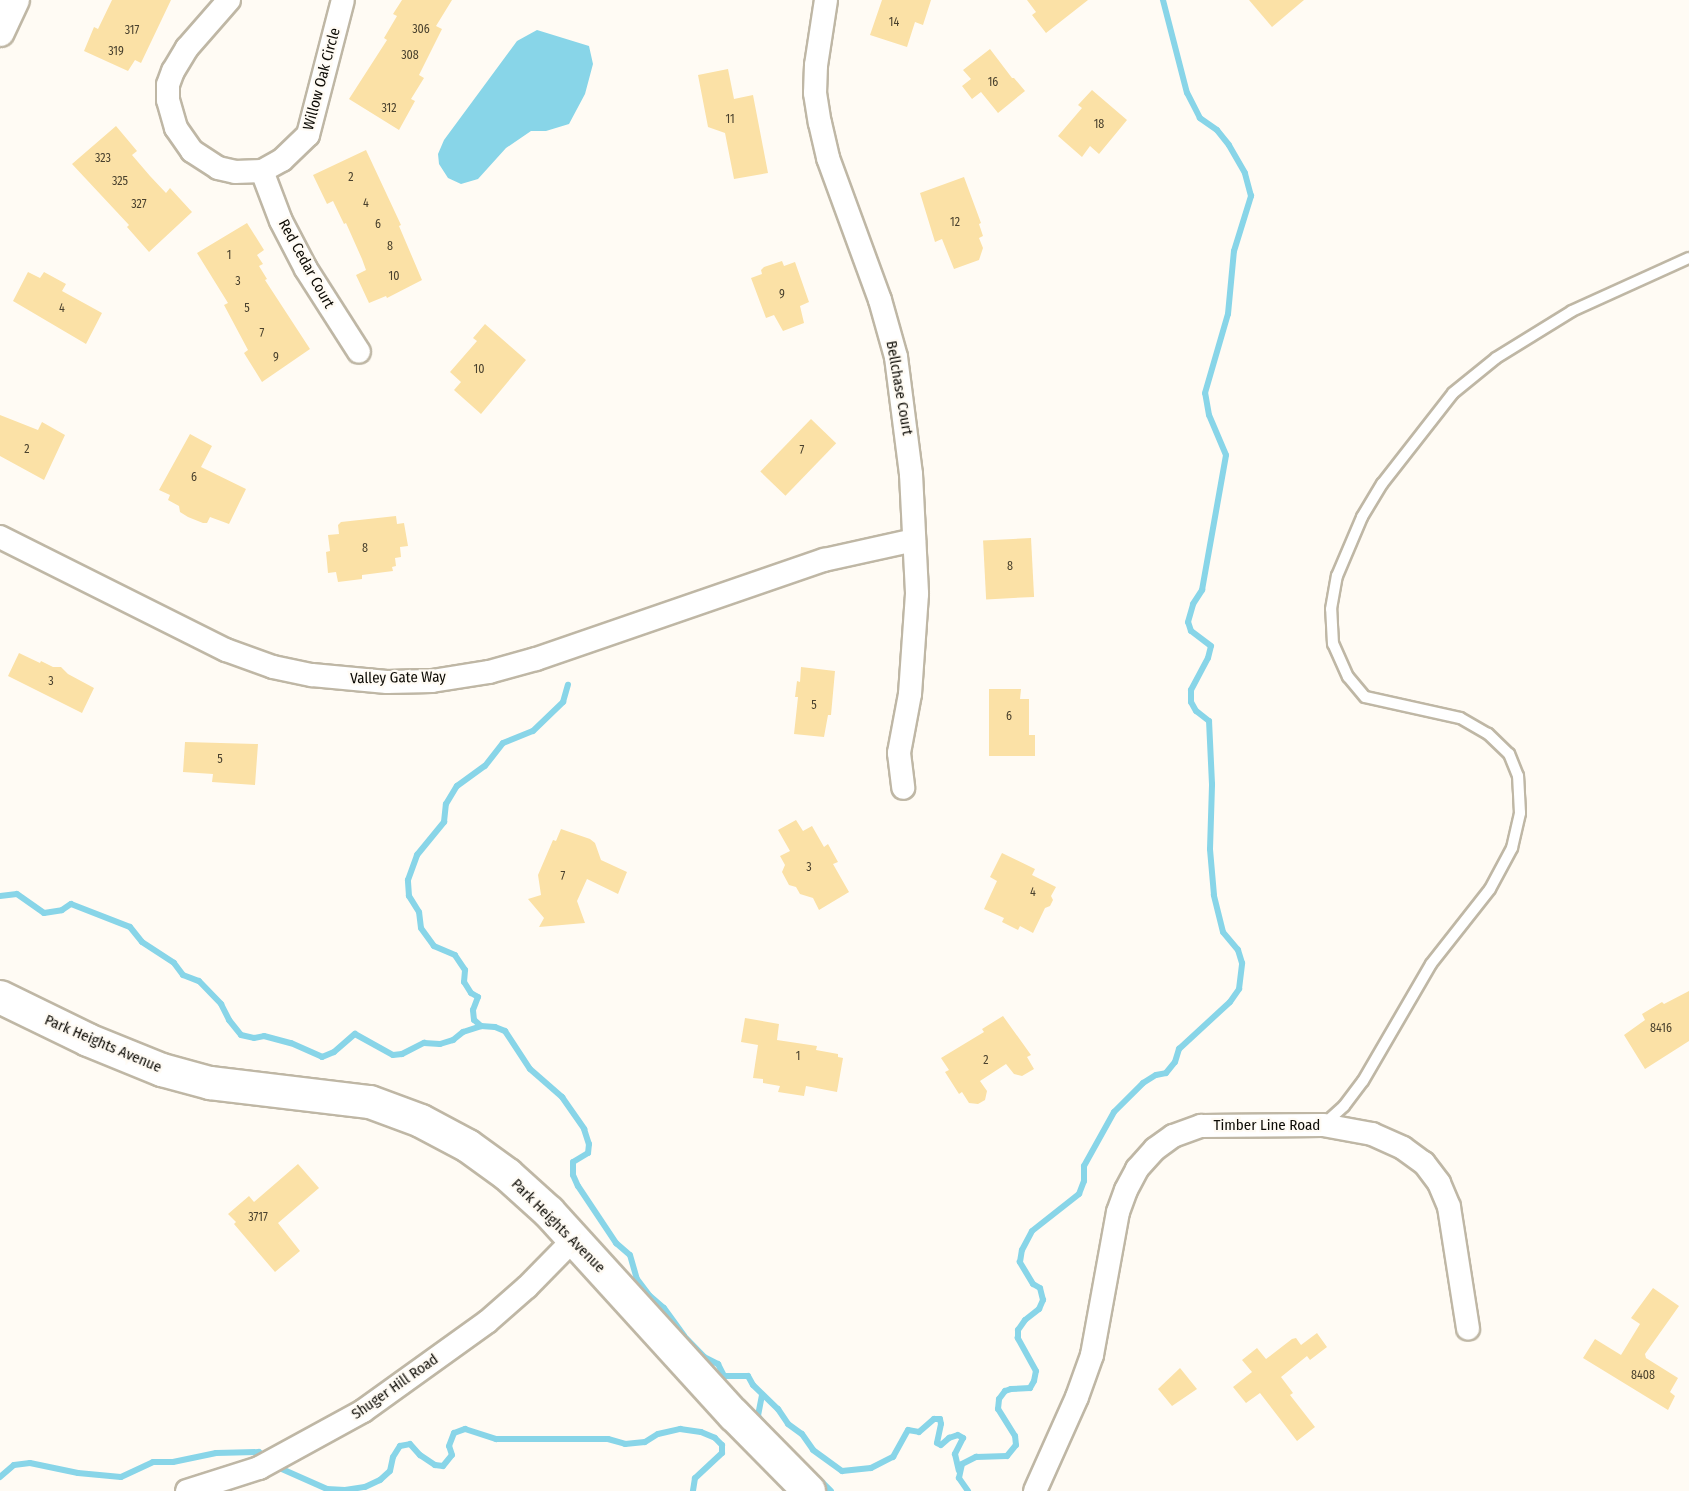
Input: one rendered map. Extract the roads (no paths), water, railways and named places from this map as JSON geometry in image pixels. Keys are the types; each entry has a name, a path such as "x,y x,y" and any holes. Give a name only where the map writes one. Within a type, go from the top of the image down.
{"main road":[{"name":"Park Heights Avenue","path":"0,997 88,1041 162,1070 210,1083 370,1102 421,1121 468,1146 508,1175 575,1238 734,1415 809,1491"}],"street":[{"path":"0,32 15,0"},
{"path":"229,0 187,48 173,71 168,85 171,115 183,139 205,161 235,172 262,171"},
{"name":"Willow Oak Circle","path":"262,171 291,153 308,135 343,0"},
{"name":"Bellchase Court","path":"826,0 816,65 815,93 820,123 828,158 880,300 896,357 911,474 917,594 915,650 899,753 903,788"},
{"name":"Red Cedar Court","path":"262,171 281,221 302,262 359,352"},
{"name":"Valley Gate Way","path":"0,537 226,650 273,667 312,675 387,682 432,681 489,672 536,659 824,560 914,540"},
{"name":"Timber Line Road","path":"1035,1491 1077,1397 1092,1355 1118,1212 1137,1169 1155,1149 1173,1136 1201,1126 1323,1125 1372,1134 1403,1148 1424,1163 1439,1183 1449,1207 1456,1237 1459,1282 1468,1329"},
{"name":"Shuger Hill Road","path":"187,1491 259,1468 363,1412 487,1322 527,1287 575,1238"}],"lane":[{"path":"1323,1125 1344,1106 1363,1081 1431,964 1490,889 1512,848 1520,813 1515,769 1509,754 1488,734 1460,718 1365,697 1348,677 1333,644 1331,609 1337,576 1362,518 1382,484 1454,393 1496,358 1572,311 1689,258"}],"water":[{"path":"537,30 589,46 593,64 585,94 569,124 546,131 531,131 506,148 478,179 461,184 448,178 439,164 438,154 444,140 517,41"}],"waterway":[{"path":"968,1491 959,1478 962,1464 976,1457 1007,1456 1016,1445 1015,1436 998,1409 999,1399 1005,1391 1030,1388 1034,1381 1036,1371 1018,1338 1018,1330 1025,1320 1039,1309 1043,1300 1040,1288 1033,1284 1020,1262 1022,1250 1032,1231 1079,1194 1084,1181 1084,1166 1114,1112 1143,1083 1156,1075 1166,1073 1175,1062 1179,1049 1230,1002 1239,989 1242,963 1238,950 1223,932 1214,895 1210,849 1212,784 1209,721 1196,711 1191,702 1191,690 1208,658 1211,646 1191,631 1188,622 1193,604 1202,590 1226,455 1209,415 1205,393 1228,314 1234,251 1251,196 1245,173 1229,145 1217,130 1200,118 1187,93 1163,0"},
{"path":"481,1026 474,1020 473,1010 478,997 471,993 464,982 465,970 455,955 434,946 421,928 419,912 409,896 408,880 417,855 444,822 446,804 457,786 485,766 503,743 533,731 563,702 568,685"},
{"path":"0,896 17,894 44,913 62,910 71,904 130,927 142,942 174,963 183,975 199,981 221,1004 229,1020 241,1035 254,1038 264,1036 291,1043 322,1057 334,1052 355,1034 393,1055 402,1054 424,1043 440,1044 453,1040 463,1032 481,1026 495,1027 505,1031 530,1069 562,1097 584,1129 589,1144 588,1153 573,1162 573,1175 578,1186 616,1243 630,1255 637,1279 704,1357 718,1364 724,1376 748,1376 753,1385 778,1409 788,1424 802,1434 813,1450 842,1471 871,1468 893,1457 908,1430 919,1432 934,1419 940,1419 941,1424 937,1443 941,1445 949,1438 958,1435 963,1438 955,1454 959,1471"},
{"path":"762,1395 758,1416 764,1424"},
{"path":"275,1466 327,1489 345,1490 365,1487 380,1480 390,1471 393,1457 400,1446 410,1444 420,1455 435,1465 443,1466 452,1455 449,1446 454,1433 465,1429 496,1439 608,1439 625,1444 645,1442 658,1434 680,1429 701,1432 715,1438 722,1445 722,1453 695,1478 693,1491"},
{"path":"0,1477 14,1465 30,1463 78,1473 121,1477 153,1462 173,1462 216,1453 259,1452 267,1460"},
{"path":"816,1476 831,1491"}]}
